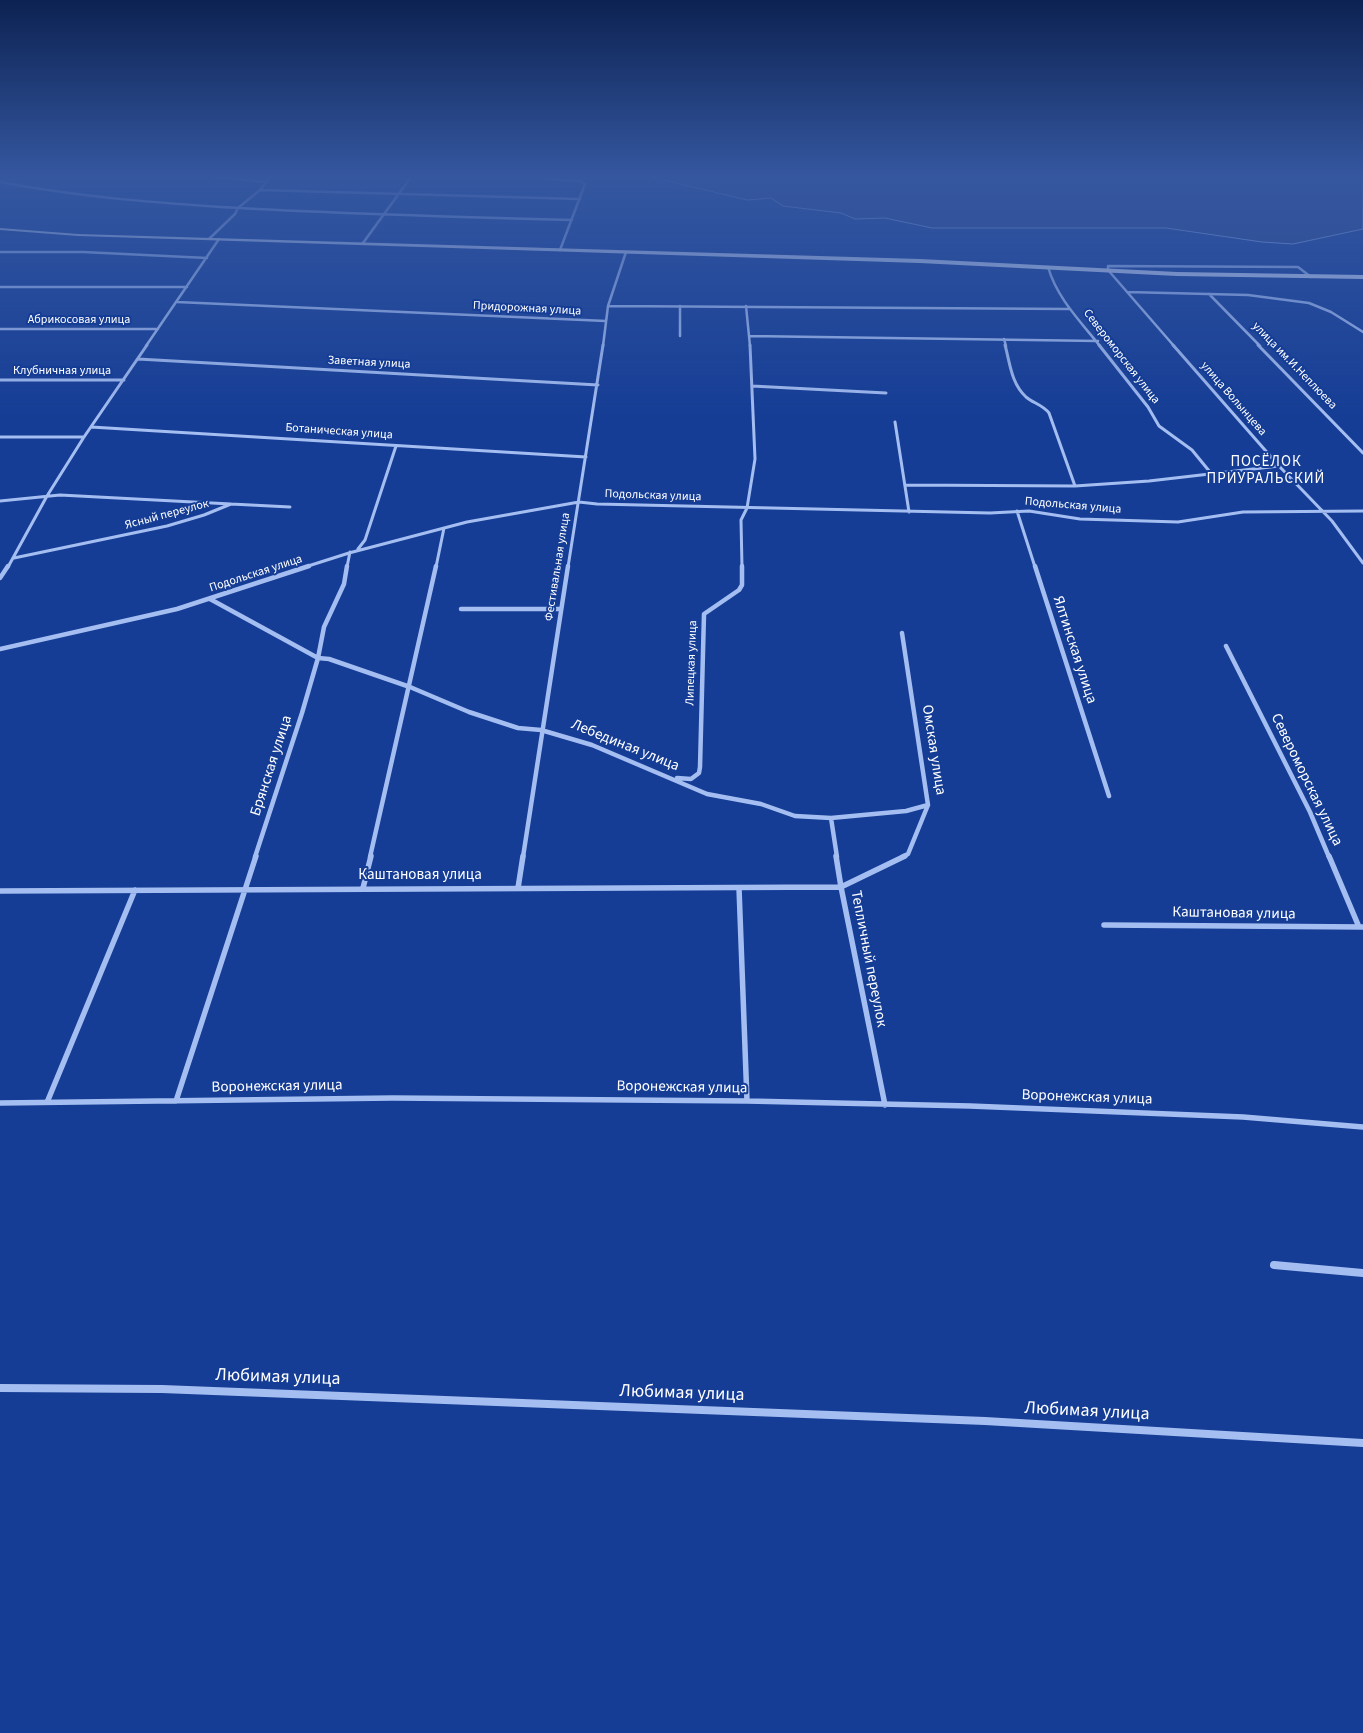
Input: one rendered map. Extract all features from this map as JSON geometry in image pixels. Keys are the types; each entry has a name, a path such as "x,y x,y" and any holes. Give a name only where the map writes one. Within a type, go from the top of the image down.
{"main road":[{"path":"803,258 1048,266 1177,274 1363,277"}],"street":[{"path":"0,578 14,558 47,496 84,437 207,258"},
{"name":"Фестивальная улица","path":"518,888 541,730 598,385 608,306 624,258"},
{"path":"1108,270 1108,266 1111,265 1298,267 1311,277"},
{"name":"Североморская улица","path":"1048,266 1056,289 1148,407 1159,426 1192,450 1210,472"},
{"name":"улица Волынцева","path":"1108,270 1278,466 1323,511 1363,563"},
{"path":"0,287 187,287"},
{"path":"1127,292 1256,296 1309,303 1330,312 1363,332"},
{"name":"улица им.И.Неплюева","path":"1209,294 1363,453"},
{"name":"Придорожная улица","path":"177,302 606,321"},
{"path":"608,306 1070,309"},
{"path":"680,306 680,336"},
{"name":"Липецкая улица","path":"672,777 691,779 699,773 704,614 710,608 741,590 741,520 747,508 755,459 746,306"},
{"name":"Абрикосовая улица","path":"0,329 158,329"},
{"path":"748,336 1098,342"},
{"path":"1004,340 1012,379 1025,397 1046,408 1049,413 1075,486"},
{"name":"Заветная улица","path":"138,359 598,385"},
{"name":"Клубничная улица","path":"0,380 124,380"},
{"path":"752,386 886,393"},
{"path":"895,422 909,512"},
{"name":"Ботаническая улица","path":"91,427 586,457"},
{"path":"0,437 84,437"},
{"path":"349,553 360,548 366,540 396,446"},
{"path":"905,485 1075,486 1149,481 1210,472 1278,466"},
{"name":"Ясный переулок","path":"0,501 60,495 231,504"},
{"name":"Подольская улица","path":"0,649 132,620 210,599 349,553 444,528 578,502 909,512 990,513 1017,511 1080,519 1178,522 1243,512 1323,511"},
{"path":"231,504 290,507"},
{"name":"Ясный переулок","path":"14,558 104,542 193,519 218,511 231,504"},
{"name":"Ялтинская улица","path":"1017,511 1109,796"},
{"path":"1323,511 1363,511"},
{"path":"363,888 410,687 444,528"},
{"name":"Брянская улица","path":"176,1101 318,658 324,627 344,584 349,553"},
{"name":"Лебединая улица","path":"210,599 318,658 329,659 410,687 518,728 541,730 592,744 672,777 707,794 761,804 795,816 831,818 906,812 928,805"},
{"path":"461,609 561,609"},
{"name":"Омская улица","path":"841,887 908,854 928,805 902,632"},
{"name":"Североморская улица","path":"1226,646 1310,812 1361,927"},
{"name":"Тепличный переулок","path":"831,818 841,887 886,1105"},
{"name":"Каштановая улица","path":"0,891 841,887"},
{"path":"739,888 747,1101"},
{"path":"48,1100 135,890"},
{"name":"Каштановая улица","path":"1104,925 1361,927"},
{"name":"Воронежская улица","path":"0,1102 38,1102 48,1100 81,1102 393,1098 747,1101 970,1106 1243,1117 1363,1127"},
{"path":"1274,1265 1363,1273"},
{"name":"Любимая улица","path":"0,1388 162,1388 955,1420 1363,1443"}],"district":[{"name":"ПОСЁЛОК ПРИУРАЛЬСКИЙ","path":"1266,472"}]}
